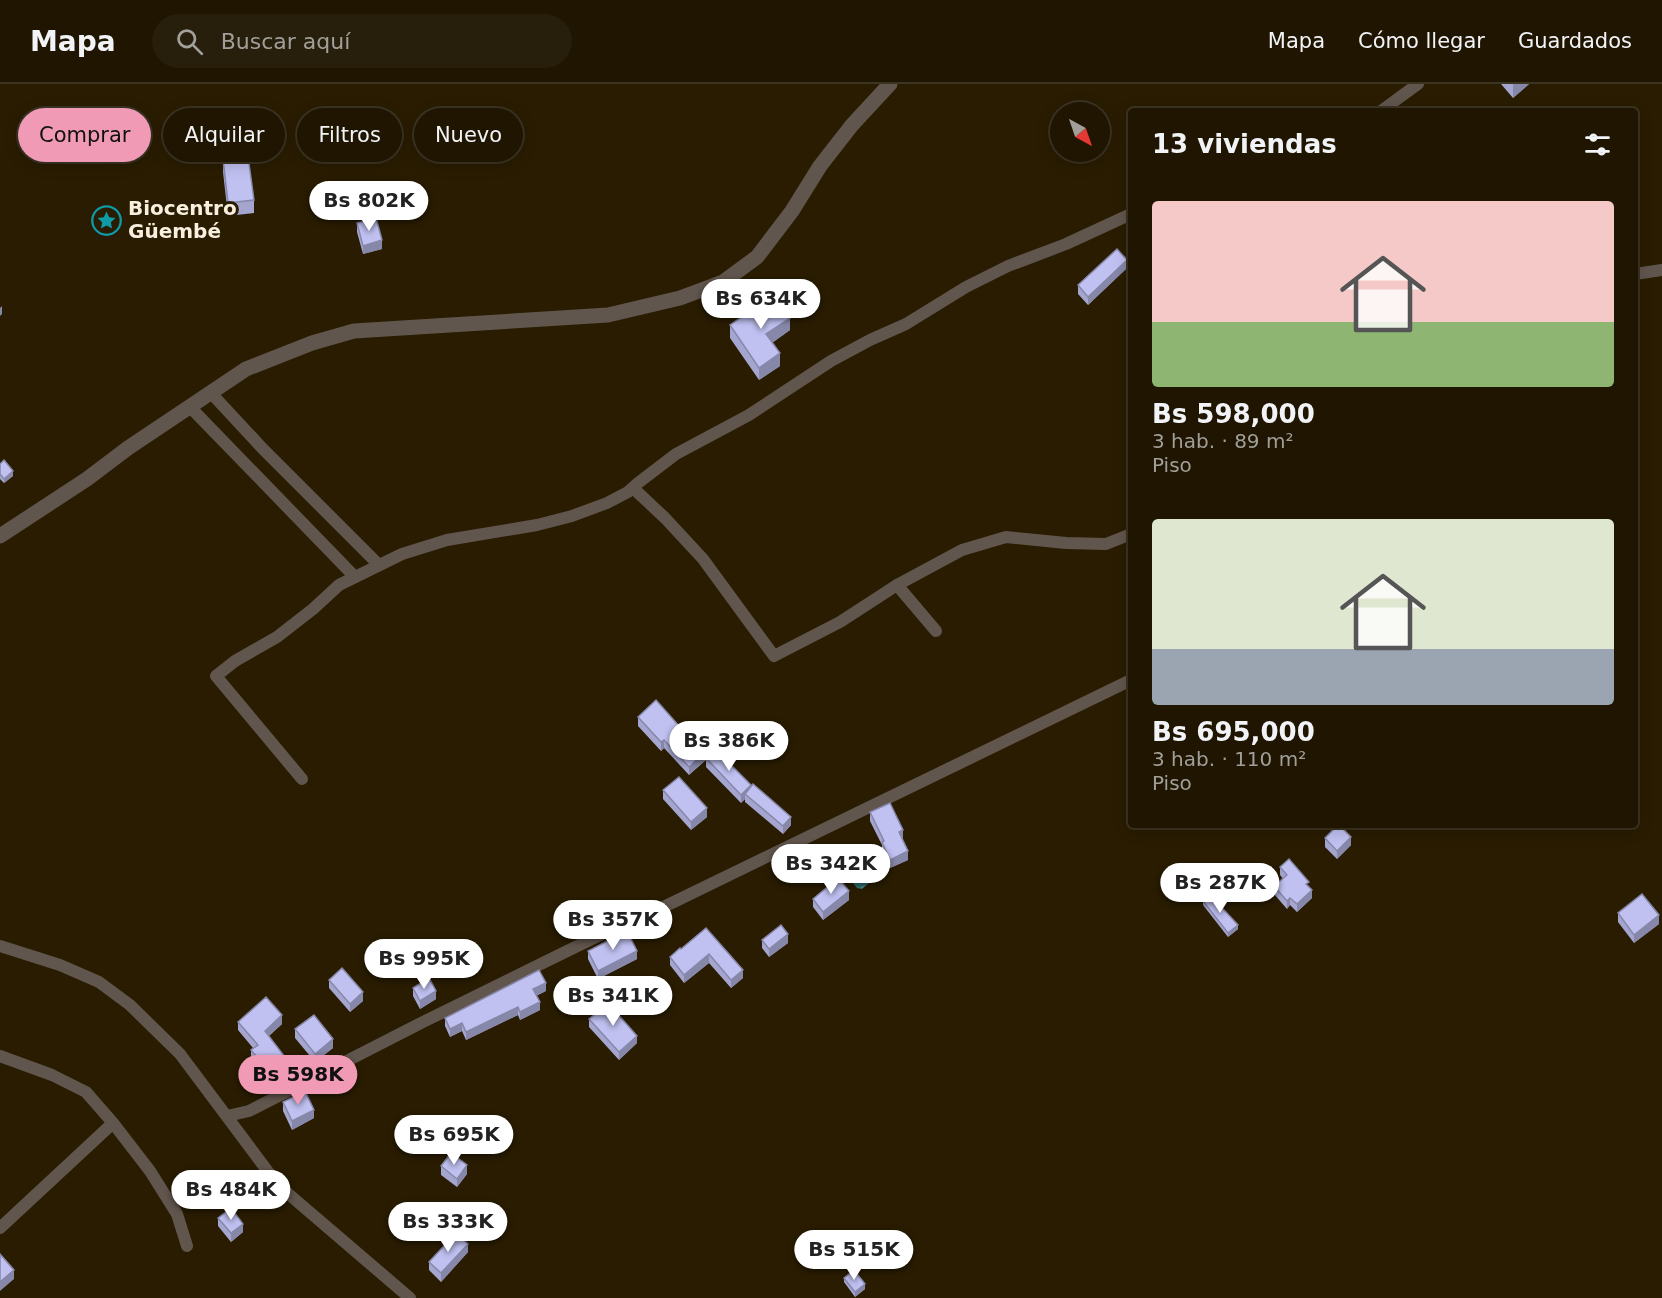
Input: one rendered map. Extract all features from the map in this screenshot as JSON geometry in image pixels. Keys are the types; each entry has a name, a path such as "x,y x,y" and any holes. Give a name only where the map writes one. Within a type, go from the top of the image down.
{"street":[{"path":"0,536 246,369 312,343 354,331 608,315 680,298 723,282 757,257 792,211 826,158 852,125 890,84"},
{"path":"1385,108 1418,84"},
{"path":"302,779 216,676 235,661 277,637 314,609 339,585 402,554 447,540 537,525 572,516 607,503 628,492 676,454 749,415 831,362 870,340 906,324 966,287 1008,266 1066,244 1128,215"},
{"path":"1638,273 1662,270"},
{"path":"211,393 263,449 379,565"},
{"path":"190,406 355,577"},
{"path":"633,488 703,559 774,656 840,622 897,585 962,550 1006,537 1106,544 1128,535"},
{"path":"897,585 936,631"},
{"path":"227,1116 249,1111 604,933 647,915 1128,681"},
{"path":"0,946 60,965 99,982 130,1005 180,1054 278,1185 410,1298"},
{"path":"0,1056 52,1075 86,1092 150,1171 177,1214 187,1245"},
{"path":"0,1227 113,1123"}],"water":[{"path":"853,846 857,851 856,857 874,874 862,889 857,888 838,865 838,855"}],"building":[{"path":"223,162 249,162 254,200 228,203"},
{"path":"376,218 382,240 363,246 357,223"},
{"path":"1117,249 1127,260 1088,297 1078,285"},
{"path":"774,295 790,318 766,334 780,353 759,368 730,325"},
{"path":"4,460 13,471 4,479 0,474 0,464"},
{"path":"656,700 706,751 689,767 638,717"},
{"path":"715,749 751,785 741,795 706,758"},
{"path":"679,777 707,808 691,822 663,790"},
{"path":"753,784 791,817 783,826 745,794"},
{"path":"890,803 903,830 899,832 908,851 890,860 870,812"},
{"path":"1335,828 1342,828 1351,837 1337,851 1325,838"},
{"path":"1289,859 1309,882 1306,884 1312,890 1297,904 1290,898 1287,901 1274,886 1287,875 1280,867"},
{"path":"838,878 849,891 823,912 813,899"},
{"path":"1642,894 1659,915 1634,935 1618,913"},
{"path":"1210,895 1238,925 1228,933 1203,901"},
{"path":"781,925 788,934 769,949 762,940"},
{"path":"706,928 743,970 731,980 709,954 684,975 670,957"},
{"path":"627,931 637,951 598,971 588,951"},
{"path":"342,968 363,992 350,1004 329,980"},
{"path":"539,970 546,983 533,989 540,1002 520,1012 518,1007 466,1032 462,1023 450,1029 445,1018"},
{"path":"429,978 436,991 420,1001 413,988"},
{"path":"266,997 282,1015 265,1031 291,1065 273,1078 270,1074 253,1085 247,1075 263,1064 251,1050 258,1045 238,1022"},
{"path":"608,1003 637,1036 619,1052 589,1019"},
{"path":"314,1015 333,1039 315,1054 295,1029"},
{"path":"305,1091 314,1110 292,1121 283,1102"},
{"path":"451,1153 467,1165 457,1179 441,1166"},
{"path":"231,1208 243,1224 231,1233 218,1218"},
{"path":"456,1233 468,1244 441,1273 429,1262"},
{"path":"0,1254 14,1270 0,1282"},
{"path":"854,1270 865,1284 855,1292 844,1278"}],"place":[{"name":"Biocentro Güembé","path":"107,220"}]}
